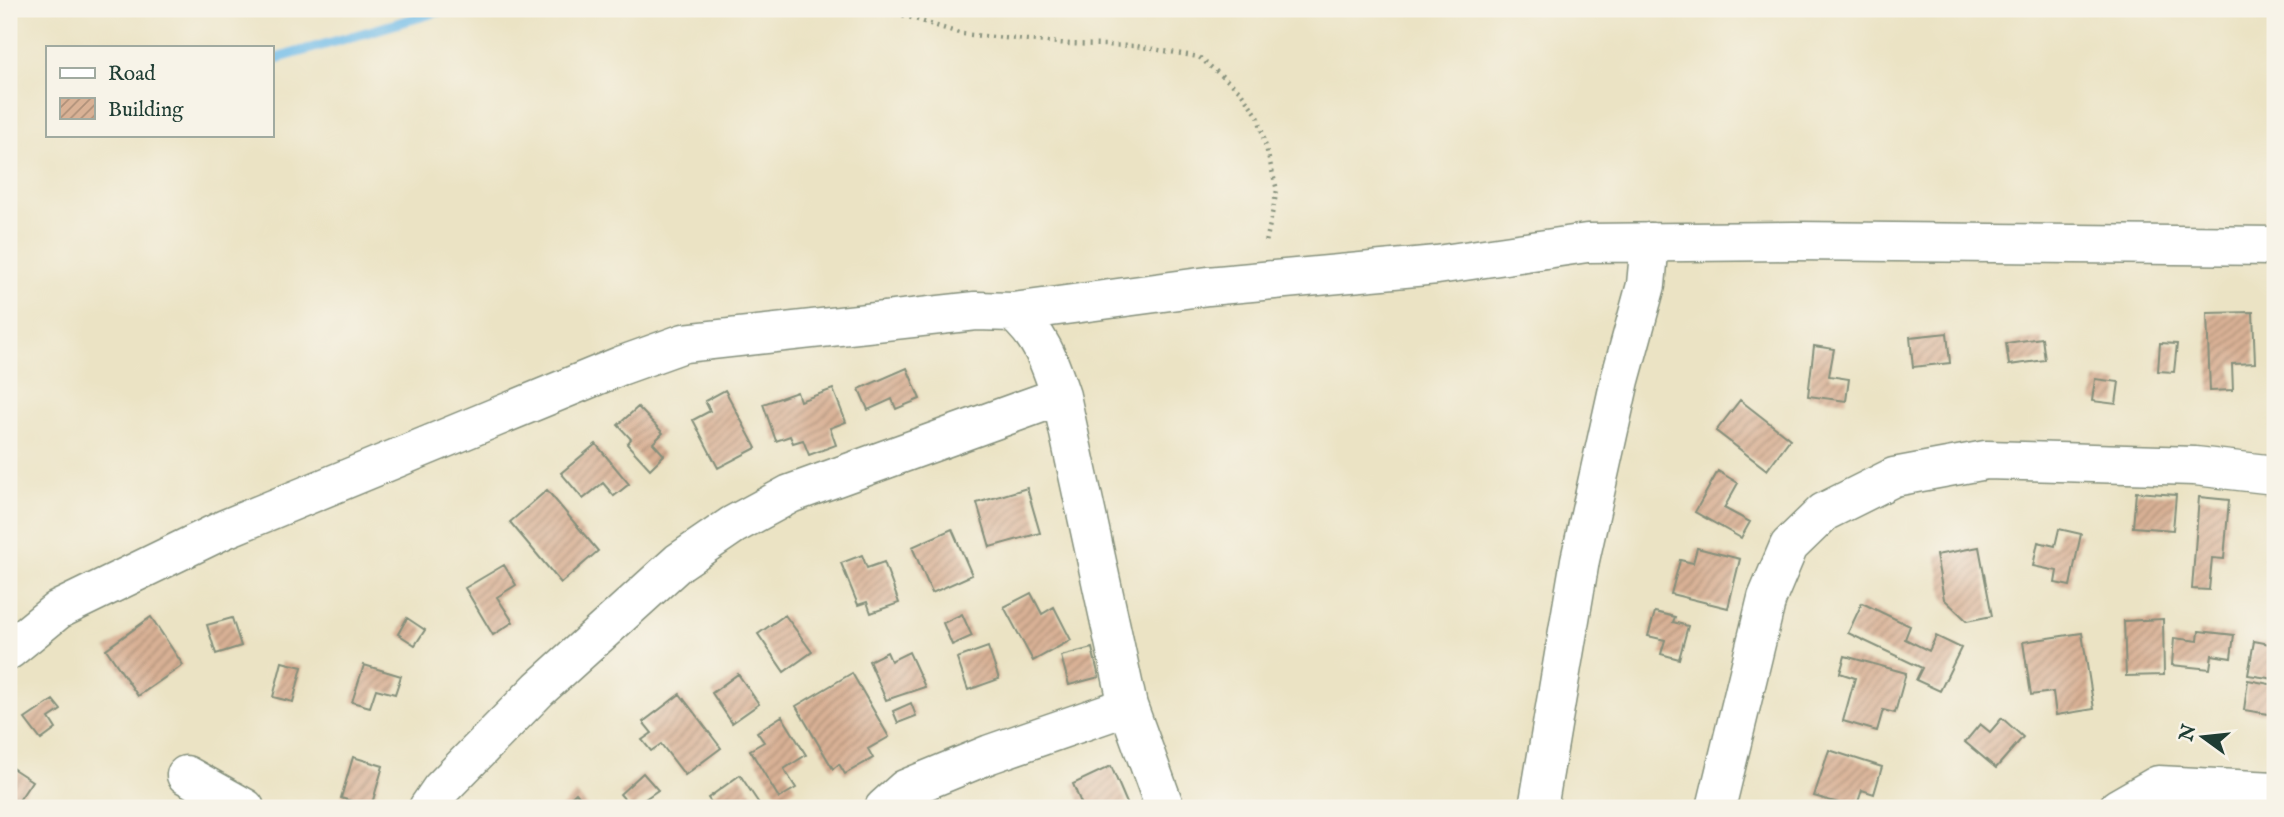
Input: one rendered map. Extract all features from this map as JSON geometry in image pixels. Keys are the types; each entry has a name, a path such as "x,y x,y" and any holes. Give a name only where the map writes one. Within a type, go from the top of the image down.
{"street":[{"path":"1538,808 1580,560 1620,380 1646,285 1650,242"},
{"path":"9,650 58,610 225,529 620,366 684,343 976,311 1013,312 1259,282 1437,265 1587,243 2275,246"},
{"path":"1013,312 1033,329 1061,396 1128,706 1165,808"},
{"path":"428,808 441,789 539,690 679,562 733,525 790,494 1061,396"},
{"path":"1716,808 1767,598 1789,546 1824,512 1894,477 1986,460 2195,466 2275,475"},
{"path":"884,808 905,789 990,754 1128,706"},
{"path":"186,775 245,808"},
{"path":"2118,808 2158,786 2275,790"}],"path":[{"path":"883,9 962,34 1136,46 1199,57 1240,91 1258,116 1277,190 1259,282"}],"building":[{"path":"2253,312 2255,363 2232,364 2233,390 2210,391 2207,313"},
{"path":"1947,333 1950,363 1913,367 1910,337"},
{"path":"2042,338 2045,360 2009,365 2006,343"},
{"path":"2160,343 2177,344 2174,372 2158,371"},
{"path":"1814,346 1834,349 1829,376 1849,379 1846,401 1808,396"},
{"path":"907,368 920,399 896,409 892,399 868,410 859,389"},
{"path":"2095,379 2119,382 2116,404 2092,401"},
{"path":"833,389 846,422 830,428 836,445 809,455 803,440 793,443 790,436 776,441 763,404 797,392 800,401"},
{"path":"725,390 756,448 718,468 693,420 710,411 705,401"},
{"path":"1740,400 1790,439 1767,470 1716,431"},
{"path":"638,407 663,433 653,443 664,455 650,469 627,444 631,439 618,425"},
{"path":"596,444 629,484 614,496 603,483 583,499 561,473"},
{"path":"1718,471 1738,483 1724,508 1750,522 1741,538 1695,512"},
{"path":"1027,488 1040,533 990,547 977,503"},
{"path":"547,490 598,551 561,583 510,522"},
{"path":"2136,492 2176,495 2173,530 2133,527"},
{"path":"2199,497 2229,500 2224,559 2212,558 2209,590 2192,589"},
{"path":"952,529 972,575 932,593 912,547"},
{"path":"2059,529 2081,534 2070,586 2055,583 2057,571 2033,566 2038,542 2055,546"},
{"path":"2270,537 2275,538 2275,567 2266,566"},
{"path":"1979,547 1992,616 1967,621 1944,599 1936,555"},
{"path":"1697,548 1740,559 1728,608 1671,594 1680,560 1693,563"},
{"path":"862,555 867,568 884,562 899,603 871,613 867,602 858,605 841,563"},
{"path":"504,565 516,585 497,597 513,622 493,635 465,588"},
{"path":"1031,593 1042,614 1054,607 1071,640 1033,661 1004,607"},
{"path":"1862,603 1910,626 1905,639 1929,651 1936,636 1961,648 1940,691 1916,680 1922,668 1848,633"},
{"path":"1655,612 1675,617 1673,622 1688,626 1679,659 1661,654 1665,640 1648,636"},
{"path":"962,614 972,636 952,645 943,623"},
{"path":"785,615 812,652 784,672 758,634"},
{"path":"151,617 183,665 138,696 106,649"},
{"path":"232,618 241,646 216,654 207,625"},
{"path":"407,618 425,630 415,645 398,634"},
{"path":"2163,619 2164,675 2126,676 2124,621"},
{"path":"2199,631 2234,635 2231,658 2212,655 2210,669 2172,665 2174,638 2198,641"},
{"path":"2082,633 2094,709 2056,715 2053,692 2031,695 2023,642"},
{"path":"2254,641 2275,645 2275,679 2248,675"},
{"path":"988,647 999,679 968,690 957,658"},
{"path":"1092,648 1099,677 1069,685 1061,656"},
{"path":"887,652 891,661 909,652 925,687 886,700 869,661"},
{"path":"1845,656 1906,673 1895,713 1883,710 1877,731 1843,721 1855,678 1840,673"},
{"path":"282,662 302,667 293,702 273,697"},
{"path":"364,665 401,676 395,694 376,689 370,707 352,702"},
{"path":"852,673 889,737 868,749 873,758 845,774 839,764 833,769 796,706"},
{"path":"738,674 759,704 732,723 712,693"},
{"path":"2248,680 2275,685 2275,715 2244,710"},
{"path":"680,694 721,748 685,775 661,744 651,751 642,740 652,733 643,722"},
{"path":"53,700 61,710 49,718 56,729 41,740 25,719"},
{"path":"911,703 916,716 898,723 893,711"},
{"path":"782,716 806,755 784,769 796,788 779,798 750,750 764,742 757,732"},
{"path":"2002,718 2023,737 1996,768 1965,742 1980,724 1990,732"},
{"path":"1829,750 1882,767 1874,794 1862,790 1856,808 1814,796"},
{"path":"353,757 383,766 371,807 341,798"},
{"path":"9,766 32,781 14,808 9,808"},
{"path":"1111,766 1129,808 1083,808 1073,784"},
{"path":"643,773 658,790 632,808 620,794"},
{"path":"740,775 762,808 715,808 708,798"},
{"path":"576,793 589,808 560,808"}],"waterway":[{"path":"273,59 447,9"}]}
